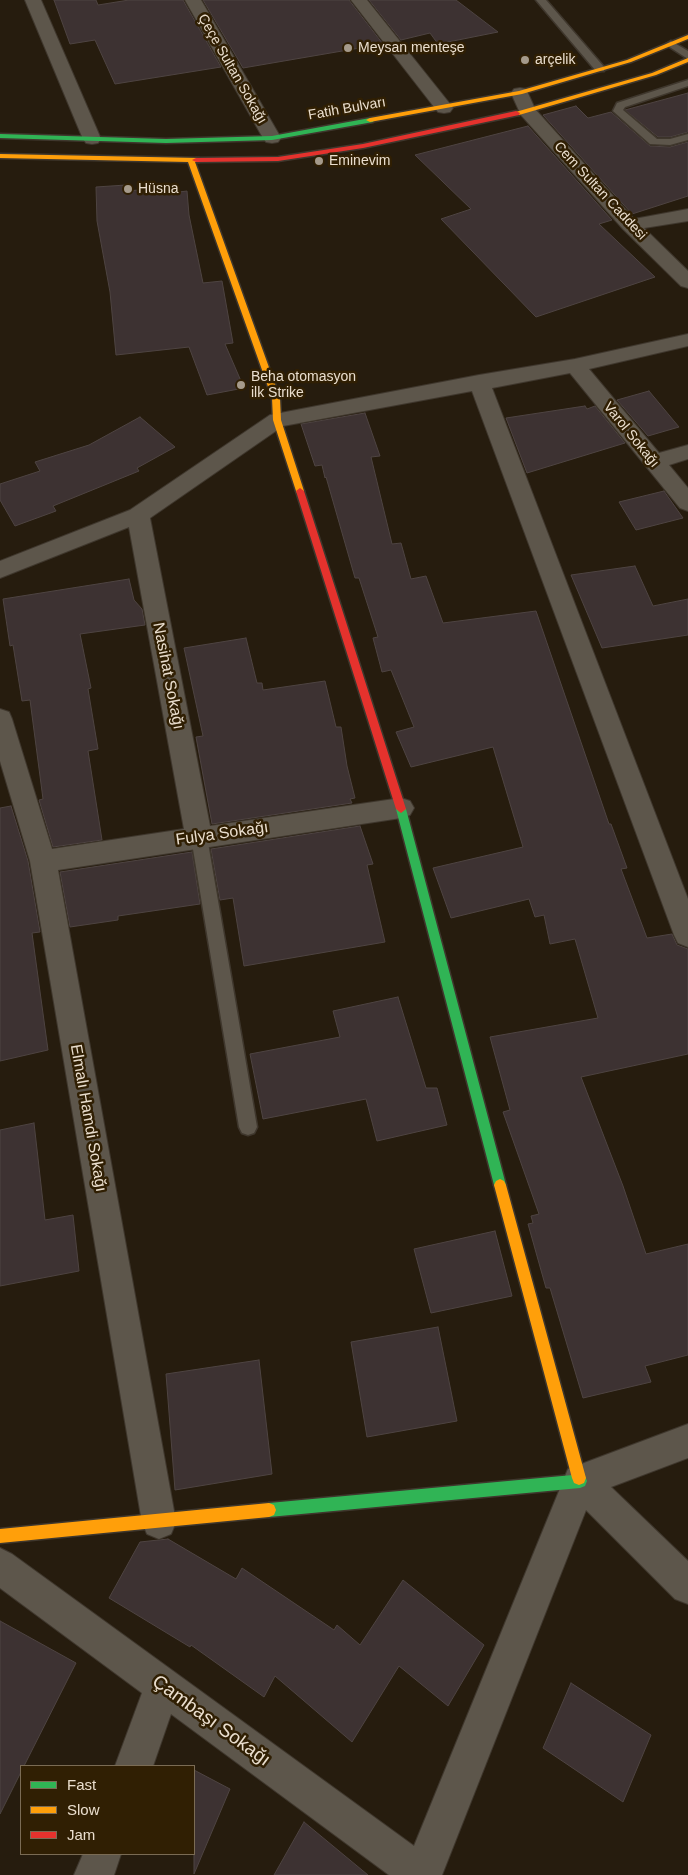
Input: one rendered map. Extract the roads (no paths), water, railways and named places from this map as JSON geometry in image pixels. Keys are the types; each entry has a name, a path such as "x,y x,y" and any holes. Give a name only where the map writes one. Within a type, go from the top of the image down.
{"street":[{"path":"33,0 92,138"},
{"name":"Çeçe Sultan Sokağı","path":"193,0 272,138"},
{"path":"359,0 444,108"},
{"name":"Fatih Bulvarı","path":"0,136 166,141 272,138 520,93 629,61 688,37"},
{"path":"0,156 234,161 278,159 364,146 527,111 654,74 688,58"},
{"name":"Cem Sultan Caddesi","path":"520,93 527,111 630,225 688,282"},
{"path":"191,160 276,398 277,420 401,808 444,976 580,1481 688,1586"},
{"path":"630,225 688,215"},
{"path":"0,570 138,515 277,420 575,366 688,340"},
{"name":"Varol Sokağı","path":"575,366 688,504"},
{"path":"479,382 688,934"},
{"path":"654,462 688,452"},
{"name":"Nasihat Sokağı","path":"138,515 199,837"},
{"name":"Elmalı Hamdi Sokağı","path":"0,719 43,861 159,1522"},
{"name":"Fulya Sokağı","path":"43,861 401,808"},
{"path":"0,1536 580,1481 688,1441"},
{"path":"422,1875 580,1481"},
{"name":"Çambaşı Sokağı","path":"0,1566 422,1875"},
{"path":"134,1765 163,1686"},
{"path":"94,1875 102,1855"}],"lane":[{"path":"541,0 600,69"},
{"path":"670,44 688,58"},
{"path":"688,83 621,105 618,111 654,142 670,142 688,137"},
{"path":"199,837 248,1127"}],"place":[{"name":"Meysan menteşe","path":"348,48"},
{"name":"arçelik","path":"525,60"},
{"name":"Eminevim","path":"319,161"},
{"name":"Hüsna","path":"128,189"},
{"name":"Beha otomasyon ilk Strike","path":"241,385"}]}
